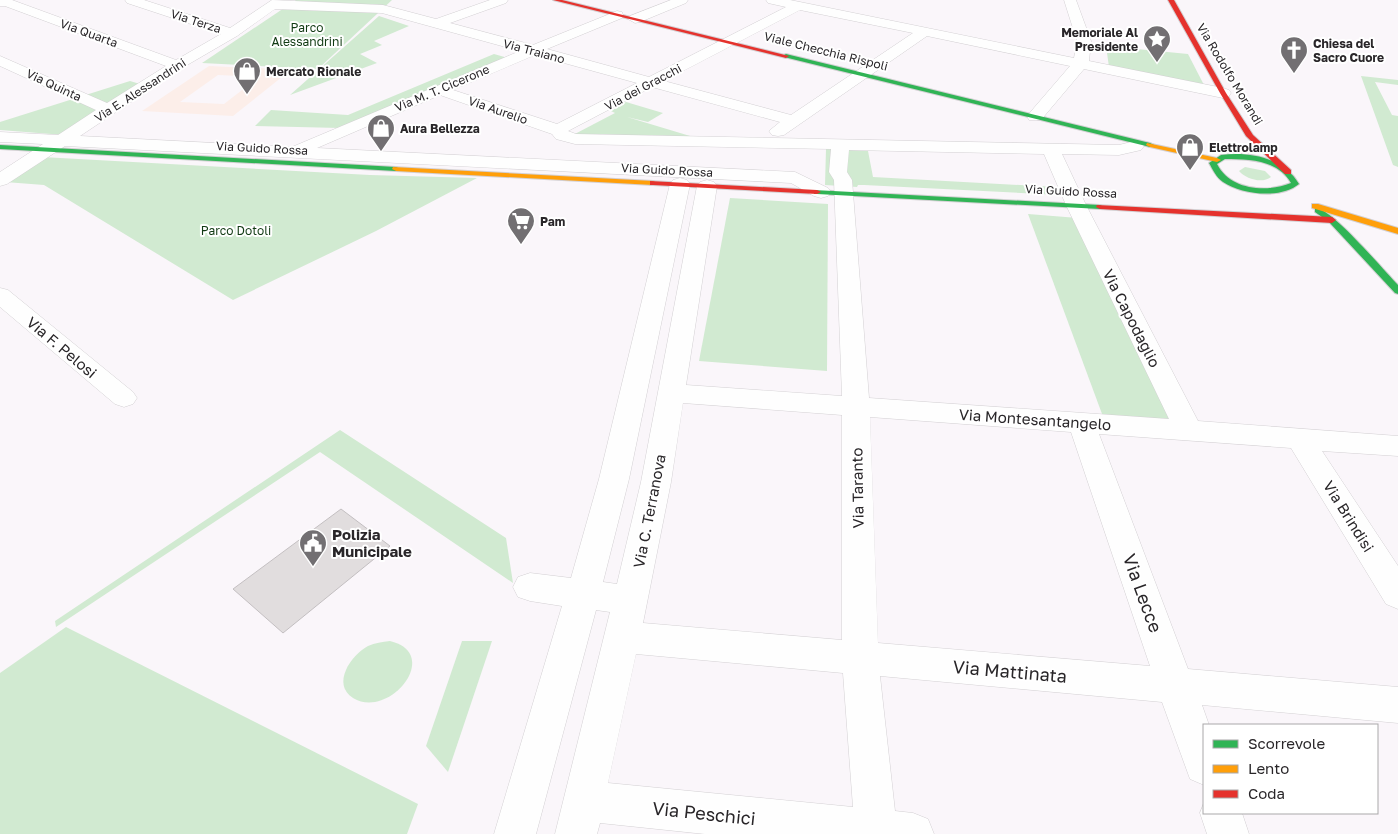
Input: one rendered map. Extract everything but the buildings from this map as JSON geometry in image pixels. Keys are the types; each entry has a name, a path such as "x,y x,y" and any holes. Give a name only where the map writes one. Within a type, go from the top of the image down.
{"main road":[{"name":"Viale Checchia Rispoli","path":"556,0 1217,160 1242,157 1268,162 1296,178"},
{"name":"Via Rodolfo Morandi","path":"1171,0 1223,93 1250,136 1296,178"},
{"name":"Viale Checchia Rispoli","path":"1088,130 1216,173 1235,184 1249,188 1276,191 1301,201 1396,231"},
{"name":"Via Rodolfo Morandi","path":"1242,157 1249,145 1250,136"},
{"name":"Via Guido Rossa","path":"0,147 1332,220"},
{"path":"1216,173 1213,163 1217,160"},
{"path":"1276,191 1292,187 1295,184 1296,178"},
{"name":"Viale Checchia Rispoli","path":"1330,199 1396,231"},
{"path":"1301,201 1332,220 1398,291"}],"street":[{"name":"Via Terza","path":"130,0 232,32"},
{"path":"436,24 502,0"},
{"path":"634,19 682,0"},
{"path":"772,0 1223,93"},
{"path":"826,12 839,0"},
{"path":"1034,116 1081,63 1084,41 1070,0"},
{"name":"Via Quarta","path":"4,2 177,65"},
{"name":"Via E. Alessandrini","path":"0,180 177,65 232,32 273,2"},
{"name":"Via Traiano","path":"273,2 383,9 794,121"},
{"name":"Via dei Gracchi","path":"558,130 652,83 726,41 797,6"},
{"name":"Via M. T. Cicerone","path":"268,162 617,15"},
{"path":"763,142 924,32"},
{"path":"1012,49 1083,46"},
{"name":"Via Quinta","path":"0,60 108,110"},
{"name":"Via Aurelio","path":"438,90 558,130 562,135 575,138 1119,150 1135,146"},
{"path":"0,137 795,178 832,192"},
{"name":"Via Taranto","path":"841,143 838,172 844,180 832,192 856,406 860,658 888,833"},
{"name":"Via Capodaglio","path":"1051,148 1076,205 1189,431"},
{"path":"515,834 583,594 694,185"},
{"name":"Via C. Terranova","path":"580,817 656,482 671,393 694,185"},
{"name":"Via F. Pelosi","path":"0,295 124,398"},
{"name":"Via Montesantangelo","path":"671,393 1398,446"},
{"name":"Via Lecce","path":"1080,422 1203,762"},
{"name":"Via Brindisi","path":"1300,438 1398,594"},
{"path":"530,587 630,600"},
{"name":"Via Mattinata","path":"622,637 1398,704"},
{"path":"1221,814 1228,834"},
{"name":"Via Peschici","path":"580,817 888,833"}],"shaded area":[{"name":"Mercato Rionale","path":"209,66 292,69 233,116 142,111","holes":["218,75 259,77 224,104 180,102"]}],"green space":[{"name":"Parco Alessandrini","path":"296,0 392,0 318,69 202,63"},
{"path":"379,16 409,26 374,41 382,45 360,54 377,63 290,95"},
{"path":"1106,46 1188,54 1205,87 1109,67"},
{"path":"494,54 508,58 340,128 255,126 271,110 348,115"},
{"path":"1361,76 1398,80 1398,85 1375,82 1392,115 1398,116 1398,167 1393,165"},
{"path":"130,81 140,84 64,135 0,130 0,122"},
{"path":"626,102 663,113 648,122 627,117 700,139 571,136 615,113 611,111"},
{"path":"826,149 868,151 873,177 1056,187 1060,195 864,185 858,185 857,187 825,185"},
{"name":"Parco Dotoli","path":"42,157 370,175 477,178 376,231 233,300 44,185 5,182"},
{"path":"1245,167 1265,171 1271,177 1263,180 1250,178 1239,171"},
{"path":"730,198 828,204 827,371 699,361"},
{"path":"1028,214 1078,218 1176,427 1105,422"},
{"path":"340,430 506,538 513,583 320,452 56,627 55,621"},
{"path":"66,627 418,804 407,834 0,834 0,673"},
{"path":"390,641 405,648 412,658 411,671 405,683 395,693 381,700 367,702 353,698 347,692 344,685 346,670 350,663 355,656 368,646"},
{"path":"462,641 492,641 448,772 426,746"}],"traffic: fast":[{"path":"786,56 1150,145"},
{"path":"0,147 396,169"},
{"path":"1224,157 1265,160 1283,169 1290,175 1295,184 1285,188 1261,191 1236,186 1218,173 1213,163 1224,157"},
{"path":"817,192 1100,207"},
{"path":"1318,210 1332,220 1398,291"}],"traffic: slow":[{"path":"1150,145 1217,160"},
{"path":"396,169 653,183"},
{"path":"1315,206 1398,231"}],"traffic: jam":[{"path":"556,0 786,56"},
{"path":"1171,0 1223,93 1250,136 1288,172"},
{"path":"653,183 817,192"},
{"path":"1100,207 1332,220"}],"place":[{"name":"Memoriale Al Presidente","path":"1157,63"},
{"name":"Chiesa del Sacro Cuore","path":"1294,74"},
{"name":"Mercato Rionale","path":"247,95"},
{"name":"Aura Bellezza","path":"381,152"},
{"name":"Elettrolamp","path":"1190,171"},
{"name":"Pam","path":"521,245"},
{"name":"Polizia Municipale","path":"313,567"}]}
